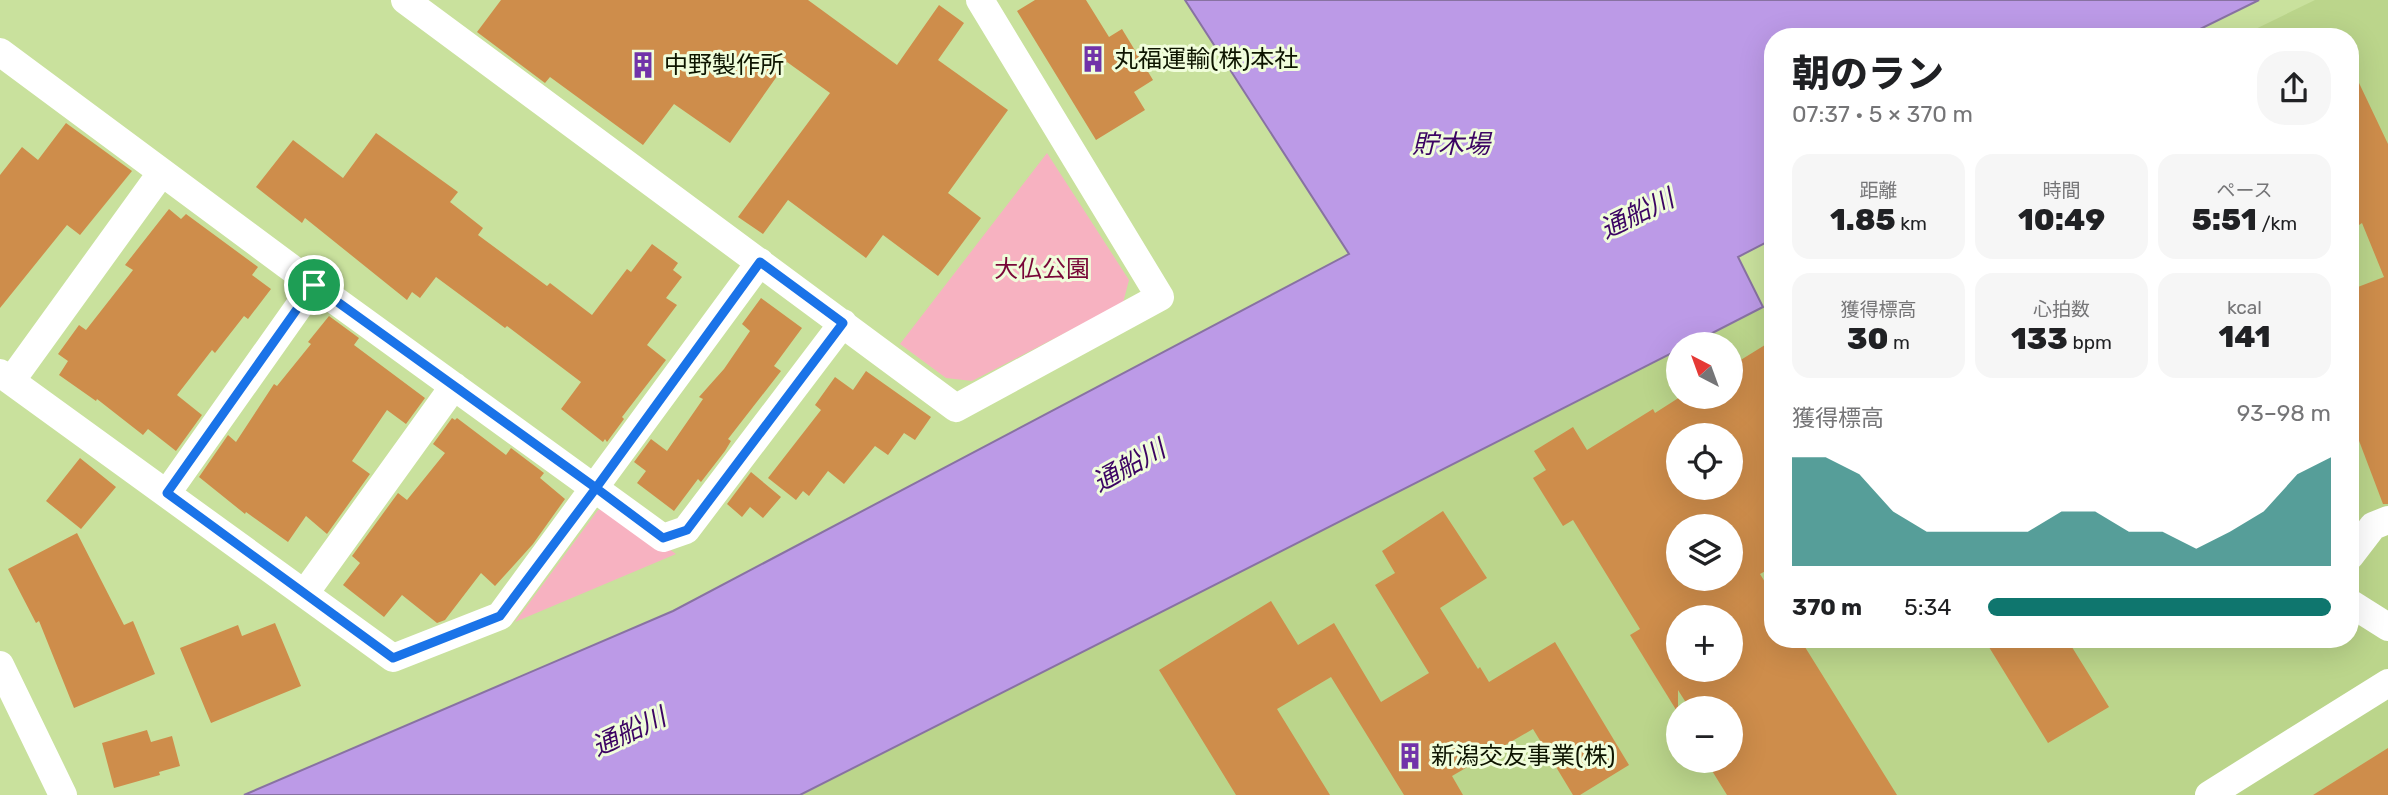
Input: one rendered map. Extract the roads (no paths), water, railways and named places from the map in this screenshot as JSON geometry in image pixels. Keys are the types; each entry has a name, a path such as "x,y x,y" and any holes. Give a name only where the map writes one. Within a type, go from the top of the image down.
{"street":[{"path":"406,0 956,408 1160,297 980,0"},
{"path":"0,52 314,285 663,538 687,530 843,323"},
{"path":"162,172 6,377 393,658 500,616 760,262"},
{"path":"167,493 314,285"},
{"path":"305,593 454,386"},
{"path":"2359,544 2373,526 2388,520"},
{"path":"2359,609 2388,627"},
{"path":"0,665 63,795"},
{"path":"2209,795 2388,683"}],"water":[{"path":"1185,0 2259,0 2202,28 1764,28 1764,244 1738,257 1763,307 1714,332 1666,332 1666,356 800,795 244,795 673,611 1349,254"}],"place":[{"name":"丸福運輸(株)本社","path":"1093,59"},
{"name":"中野製作所","path":"643,65"},
{"name":"新潟交友事業(株)","path":"1410,756"}],"water label":[{"name":"貯木場","path":"1451,144"},
{"name":"通船川","path":"1637,214"},
{"name":"通船川","path":"1129,466"},
{"name":"通船川","path":"629,732"}],"park label":[{"name":"大仏公園","path":"1042,269"}]}
